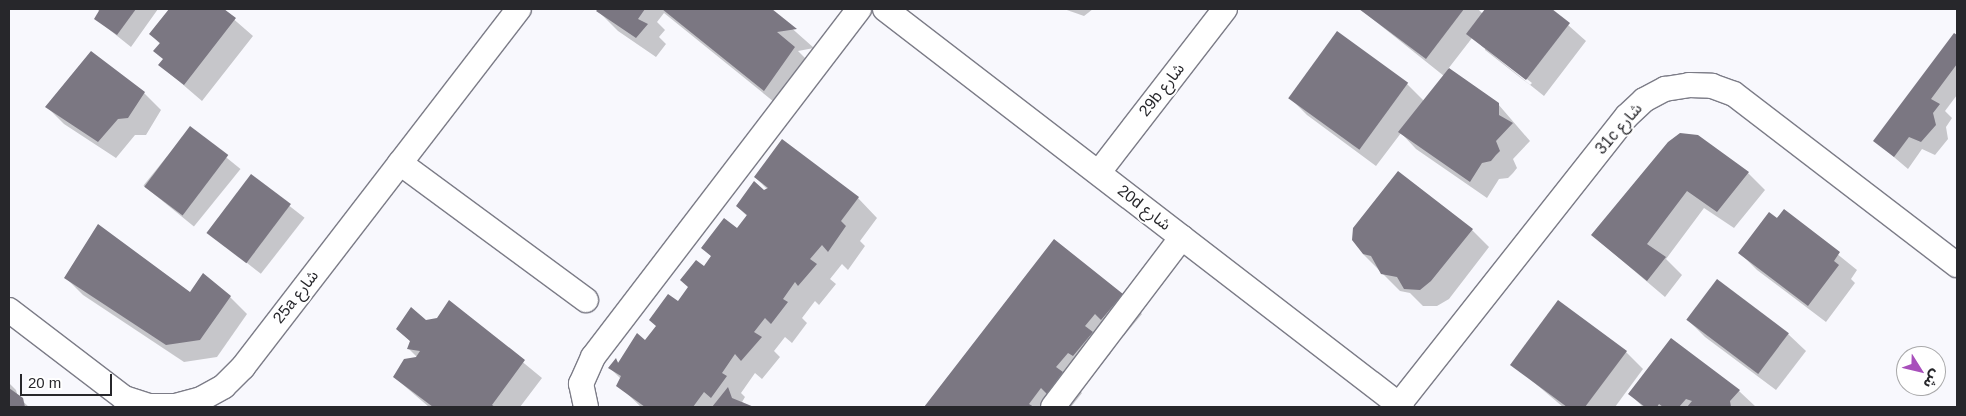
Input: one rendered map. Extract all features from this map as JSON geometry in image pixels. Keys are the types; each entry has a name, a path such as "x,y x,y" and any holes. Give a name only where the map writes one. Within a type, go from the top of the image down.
{"street":[{"name":"25a شارع","path":"9,310 101,384 124,398 149,406 175,406 201,400 224,386 242,367 520,9"},
{"path":"586,407 582,384 592,357 859,9"},
{"name":"20d شارع","path":"885,9 1400,406"},
{"name":"29b شارع","path":"1098,172 1225,9"},
{"name":"31c شارع","path":"1400,406 1627,116 1644,100 1665,89 1689,85 1712,86 1734,94 1957,265"},
{"path":"400,163 586,300"},
{"path":"1053,407 1182,237"}],"building":[{"path":"100,9 136,9 117,35 94,19"},
{"path":"169,9 224,9 236,18 184,85 158,65 163,59 153,51 160,43 149,34"},
{"path":"598,9 645,9 638,19 648,24 636,38 596,11"},
{"path":"662,9 772,9 797,29 777,32 795,47 764,91"},
{"path":"1359,9 1464,9 1426,59"},
{"path":"1485,9 1552,9 1570,23 1526,80 1466,34"},
{"path":"1337,31 1408,83 1359,150 1288,98"},
{"path":"1954,33 1957,35 1957,64 1931,99 1940,104 1933,113 1936,125 1921,142 1909,137 1894,157 1873,141"},
{"path":"91,51 145,92 128,118 118,119 98,142 45,107"},
{"path":"1449,68 1499,103 1499,115 1513,123 1496,141 1500,151 1491,161 1482,163 1470,182 1398,132"},
{"path":"190,126 228,155 183,216 144,187"},
{"path":"1680,133 1698,135 1749,172 1717,212 1687,191 1647,244 1666,257 1647,281 1591,235 1668,142"},
{"path":"782,139 859,197 841,221 846,226 828,252 822,245 810,259 817,264 798,286 795,282 783,299 788,302 771,324 765,318 754,332 762,337 741,361 735,354 722,373 727,376 711,398 704,392 693,407 645,407 616,386 621,376 608,368 616,358 618,363 637,333 645,340 656,326 649,320 668,294 678,301 688,287 680,280 696,260 704,266 711,256 701,248 724,218 737,228 747,215 736,206 754,181 764,190 768,188 754,177"},
{"path":"1398,171 1473,229 1431,281 1420,290 1404,289 1397,277 1381,274 1371,256 1363,254 1352,240 1353,228"},
{"path":"251,174 291,204 246,263 206,233"},
{"path":"1784,209 1840,252 1834,261 1839,265 1808,306 1738,253 1769,212 1777,218"},
{"path":"98,224 190,292 203,273 231,296 200,340 166,345 64,278"},
{"path":"1054,239 1123,294 1101,320 1095,314 1085,326 1093,332 1073,356 1068,353 1056,367 1063,372 1047,394 1041,388 1029,404 1034,407 924,407"},
{"path":"1717,279 1789,333 1758,374 1686,320"},
{"path":"449,300 525,360 492,405 495,407 433,407 393,377 404,359 416,357 420,351 407,349 410,341 396,329 411,307 426,320 437,318"},
{"path":"1558,300 1627,351 1585,407 1567,407 1510,365"},
{"path":"1671,338 1740,390 1730,401 1731,407 1687,407 1692,401 1686,399 1679,407 1663,407 1659,404 1657,407 1645,407 1628,394"},
{"path":"728,387 732,398 754,407 712,407"},
{"path":"9,388 23,398 25,407 9,407"}]}
